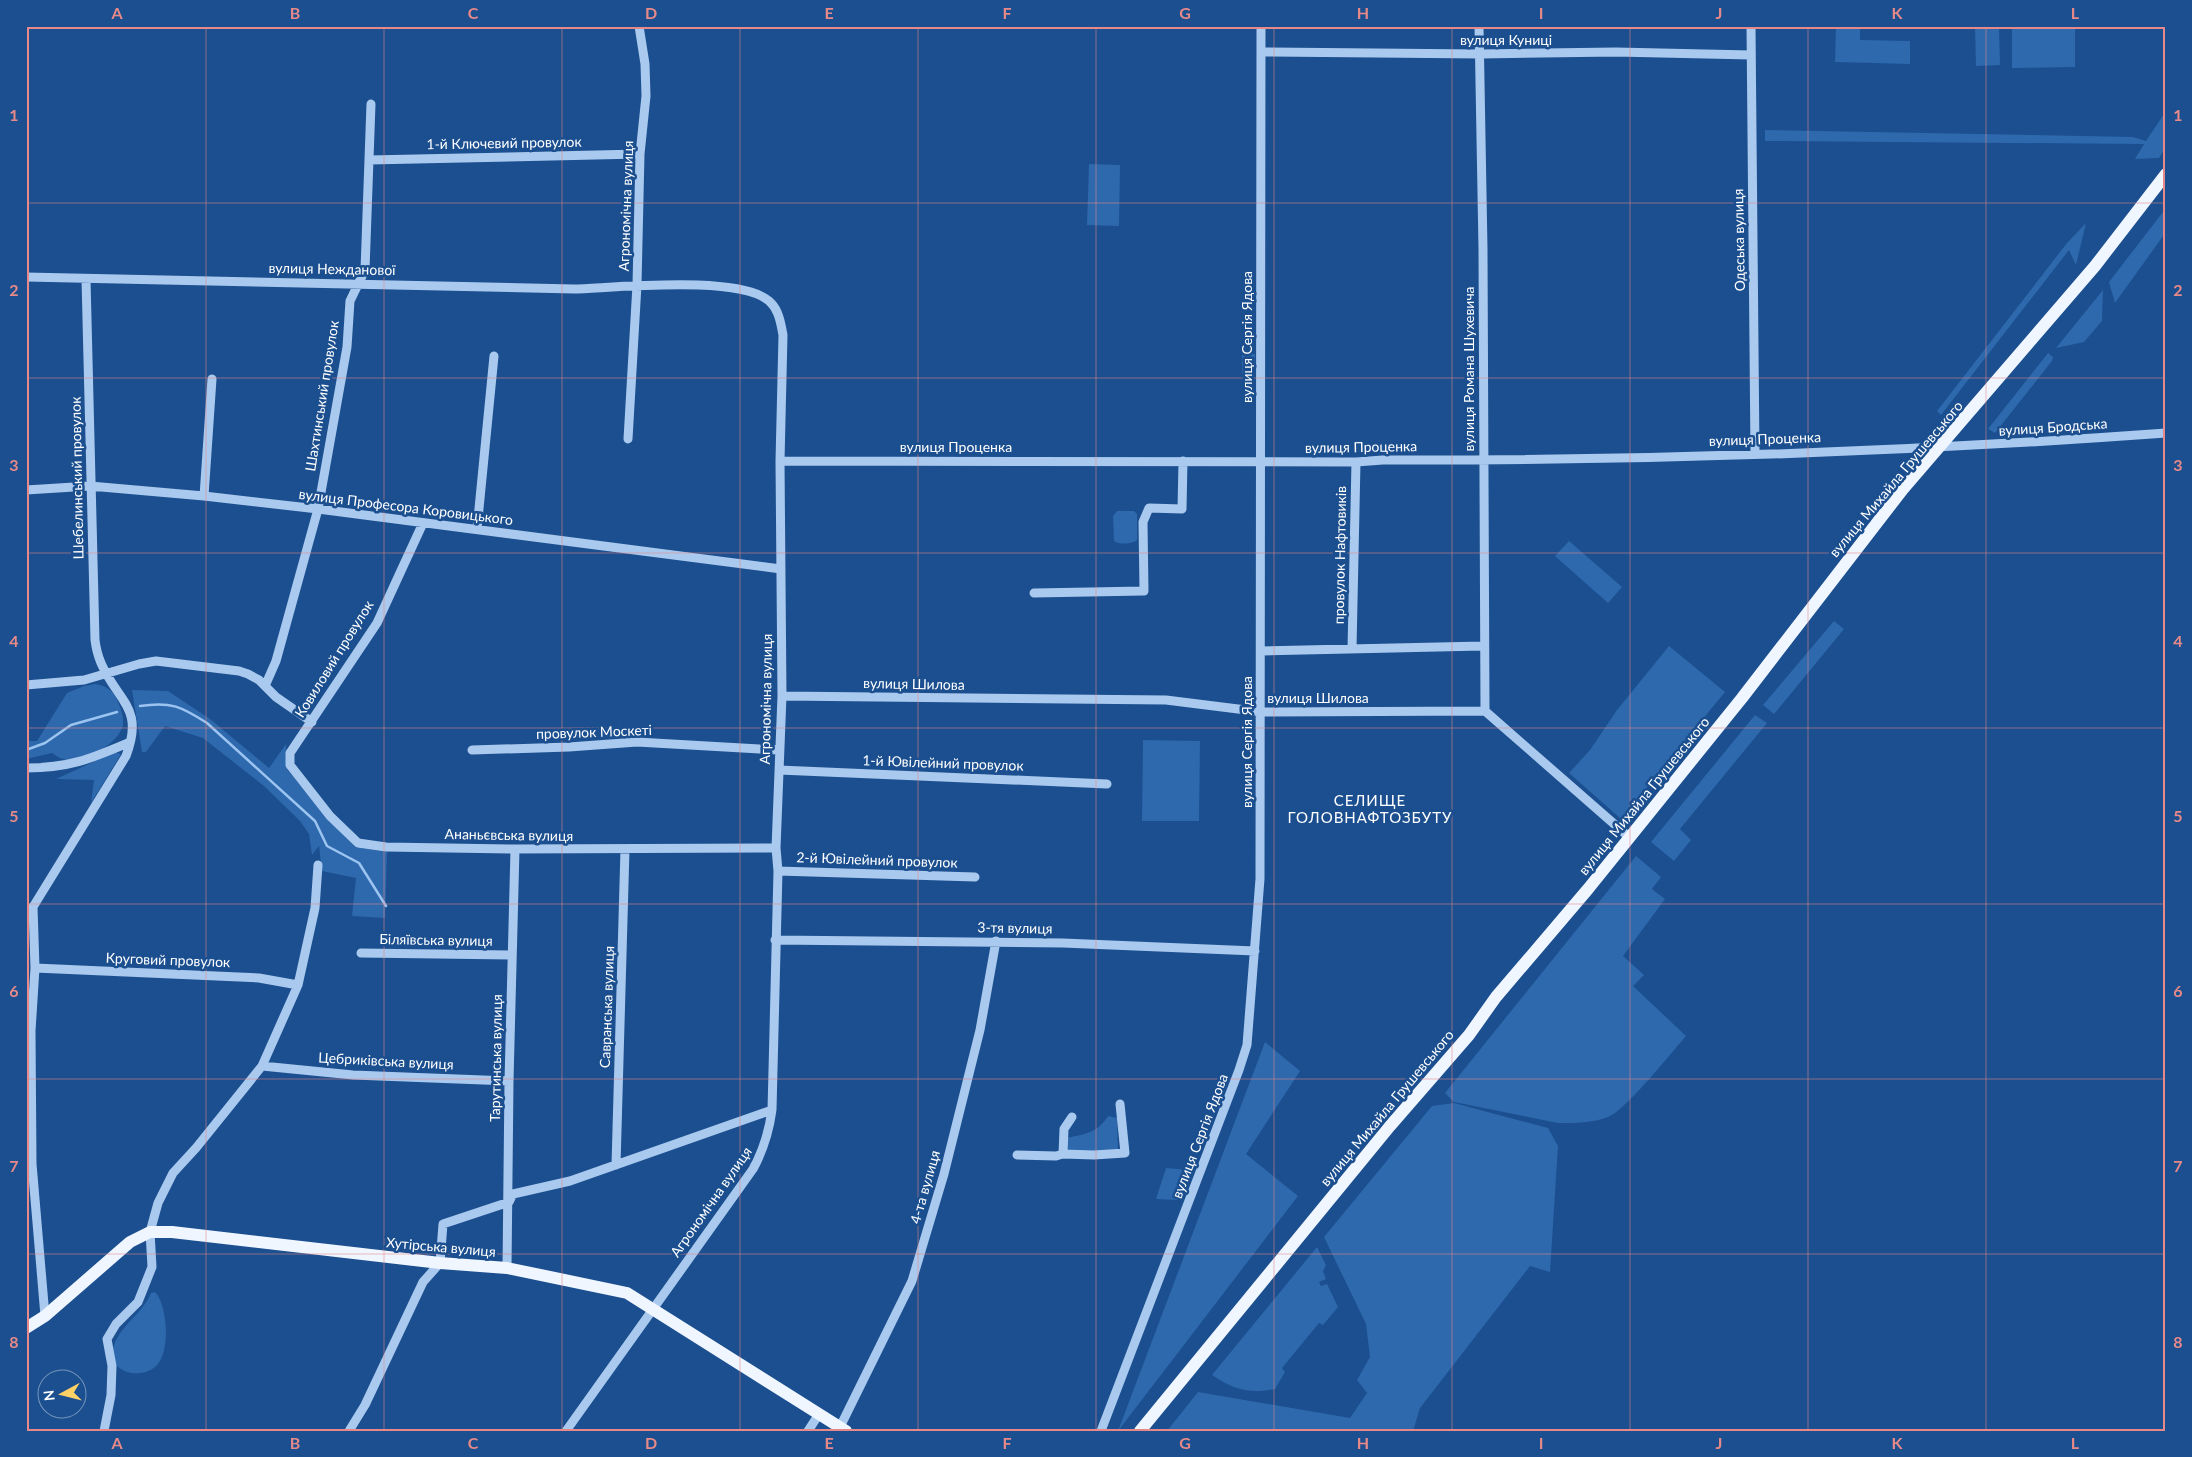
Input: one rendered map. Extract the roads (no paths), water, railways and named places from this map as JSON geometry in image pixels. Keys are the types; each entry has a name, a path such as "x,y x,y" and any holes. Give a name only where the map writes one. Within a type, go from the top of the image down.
{"main road":[{"name":"вулиця Михайла Грушевського","path":"1140,1431 1390,1126 1469,1035 1496,997 1588,888 1742,698 1894,502 2094,266 2166,174"},
{"name":"Хутірська вулиця","path":"26,1328 45,1316 130,1242 150,1232 172,1232 440,1263 507,1268 627,1293 843,1429"}],"street":[{"name":"Агрономічна вулиця","path":"566,1431 753,1169 763,1151 769,1131 772,1110 778,871 776,848 778,750 782,696 780,461 783,335 781,323 771,303 752,292 726,288 637,285 640,154 646,80 639,26"},
{"name":"вулиця Сергія Ядова","path":"1101,1431 1247,1045 1256,951 1260,879 1262,651 1259,461 1262,26"},
{"name":"вулиця Романа Шухевича","path":"1479,26 1485,711"},
{"name":"Одеська вулиця","path":"1751,26 1756,454"},
{"name":"вулиця Куниці","path":"1262,52 1751,54"},
{"name":"Шахтинський провулок","path":"265,686 276,661 318,508 347,346 350,300 366,264 371,104"},
{"name":"1-й Ключевий провулок","path":"369,160 640,154"},
{"name":"вулиця Нежданової","path":"26,277 574,289 637,285"},
{"name":"Шебелинський провулок","path":"30,909 126,756 132,728 130,712 101,664 95,640 86,279"},
{"path":"628,439 637,285"},
{"path":"477,530 494,356"},
{"path":"204,496 212,380"},
{"name":"вулиця Бродська","path":"1941,447 2049,442 2166,433"},
{"name":"вулиця Проценка","path":"780,461 1356,462 1756,454 1941,447"},
{"path":"1034,593 1144,591 1143,522 1149,508 1182,509 1183,461"},
{"name":"провулок Нафтовиків","path":"1352,649 1356,462"},
{"name":"вулиця Професора Коровицького","path":"26,490 90,486 204,496 318,508 781,569"},
{"name":"Ковиловий провулок","path":"290,753 377,623 423,523"},
{"path":"1262,651 1483,646"},
{"path":"26,685 84,680 139,664 164,661 239,671 254,676 276,697 312,722"},
{"name":"вулиця Шилова","path":"782,696 1166,700 1262,712 1485,711"},
{"path":"1485,711 1629,837"},
{"path":"26,768 44,768 82,762 130,742"},
{"name":"провулок Москеті","path":"472,750 569,747 637,742 778,750"},
{"name":"Ананьєвська вулиця","path":"290,753 290,765 330,816 358,843 386,847 515,849 776,848"},
{"name":"1-й Ювілейний провулок","path":"779,770 1106,784"},
{"name":"Тарутинська вулиця","path":"507,1268 509,1202 508,1081 515,849"},
{"name":"Савранська вулиця","path":"616,1165 625,849"},
{"path":"104,1431 111,1395 112,1366 107,1339 116,1324 138,1302 152,1267 150,1232 158,1203 173,1173 196,1148 262,1066 298,985 315,908 318,865"},
{"name":"2-й Ювілейний провулок","path":"778,871 975,877"},
{"path":"30,909 35,968 32,1031 32,1164 45,1316"},
{"name":"3-тя вулиця","path":"775,940 996,942 1256,951"},
{"name":"4-та вулиця","path":"843,1429 912,1281 944,1174 980,1030 996,942"},
{"name":"Біляївська вулиця","path":"360,953 512,955"},
{"name":"Круговий провулок","path":"35,968 259,978 298,985"},
{"name":"Цебриківська вулиця","path":"262,1066 353,1075 508,1081"},
{"path":"1017,1155 1056,1156 1063,1154 1125,1153 1120,1104"},
{"path":"348,1431 365,1405 423,1282 440,1263 443,1224 509,1202 513,1194 570,1181 772,1110"},
{"path":"1063,1154 1064,1129 1072,1117"},
{"path":"808,1431 819,1414"}],"waterway":[{"path":"140,706 160,704 176,707 207,723 315,821 327,846 359,863 386,906"},
{"path":"26,750 45,743 71,725 117,712"}],"district":[{"name":"СЕЛИЩЕ ГОЛОВНАФТОЗБУТУ","path":"1370,810"}]}
